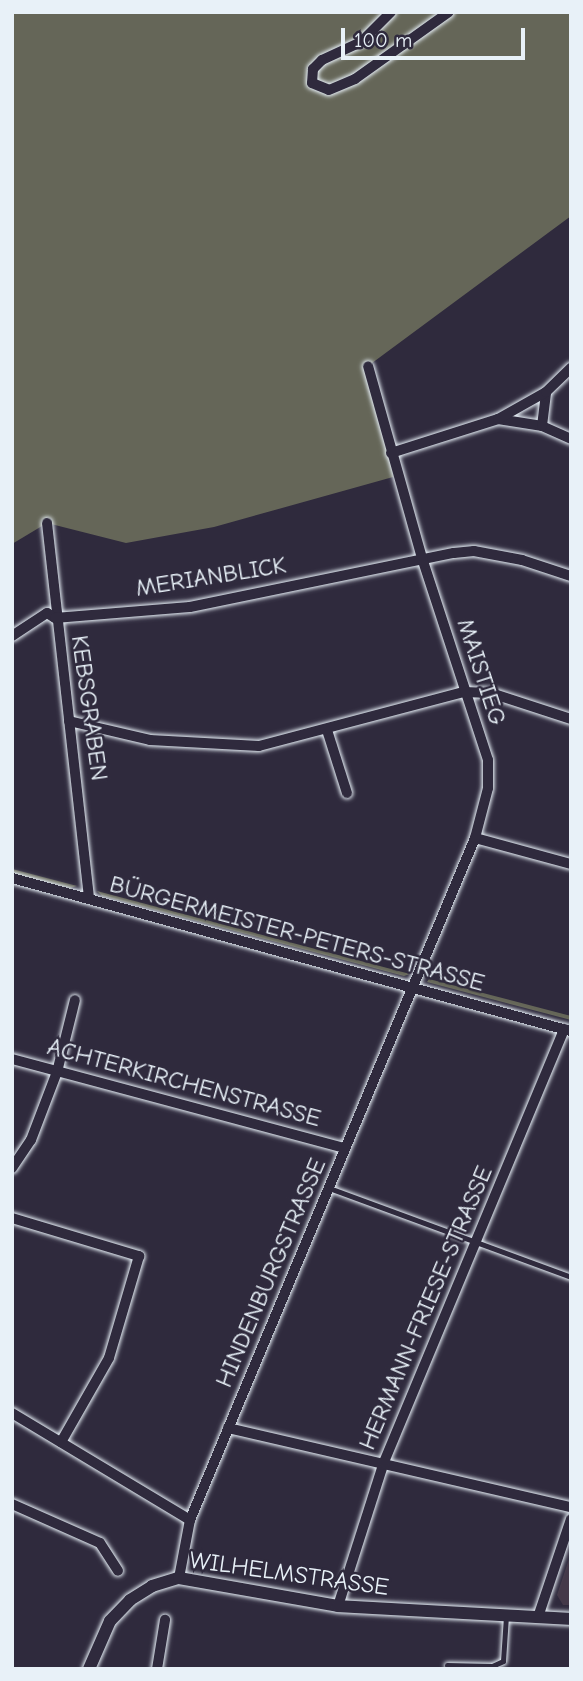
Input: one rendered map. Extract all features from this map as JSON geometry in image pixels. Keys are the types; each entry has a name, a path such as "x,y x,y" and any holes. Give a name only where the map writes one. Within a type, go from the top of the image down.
{"street":[{"path":"391,12 361,42 321,60 313,69 312,83 329,90 355,79 400,51 449,12"},
{"name":"MAISTIEG","path":"368,366 422,558 488,760 488,788 475,838 414,987"},
{"path":"391,453 498,419 546,392 571,368"},
{"path":"542,426 546,392"},
{"path":"498,419 542,426 571,439"},
{"name":"KEBSGRABEN","path":"47,523 55,618 89,898"},
{"name":"MERIANBLICK","path":"12,636 47,613 55,618 190,607 422,558 474,551 571,576"},
{"path":"69,721 150,740 259,746 464,692 491,693 571,719"},
{"path":"327,730 347,793"},
{"path":"475,838 571,864"},
{"name":"BÜRGERMEISTER-PETERS-STRASSE","path":"12,878 567,1030"},
{"name":"HINDENBURGSTRASSE","path":"179,1578 190,1520 414,987"},
{"path":"12,1168 31,1140 57,1072 75,1000"},
{"name":"HERMANN-FRIESE-STRASSE","path":"338,1606 384,1462 567,1030"},
{"name":"ACHTERKIRCHENSTRASSE","path":"12,1059 345,1148"},
{"path":"12,1217 139,1256 109,1358 61,1442"},
{"path":"12,1413 190,1520"},
{"path":"228,1428 571,1507"},
{"path":"12,1504 100,1544 118,1571"},
{"path":"538,1617 571,1519"},
{"name":"WILHELMSTRASSE","path":"89,1669 110,1622 130,1600 152,1586 179,1578 338,1606 571,1619"},
{"path":"157,1669 165,1620"}],"lane":[{"path":"329,1188 571,1277"},
{"path":"447,1665 492,1666 503,1661 506,1616"}],"shaded area":[{"path":"571,1553 571,1605 563,1605 557,1595"}],"green space":[{"path":"12,12 571,12 571,216 368,366 391,453 393,477 214,527 126,543 47,523 12,544"},
{"path":"12,869 77,886 70,888 12,873"},
{"path":"97,891 410,974 404,976 102,896"},
{"path":"429,979 571,1016 571,1020 427,982"}]}
